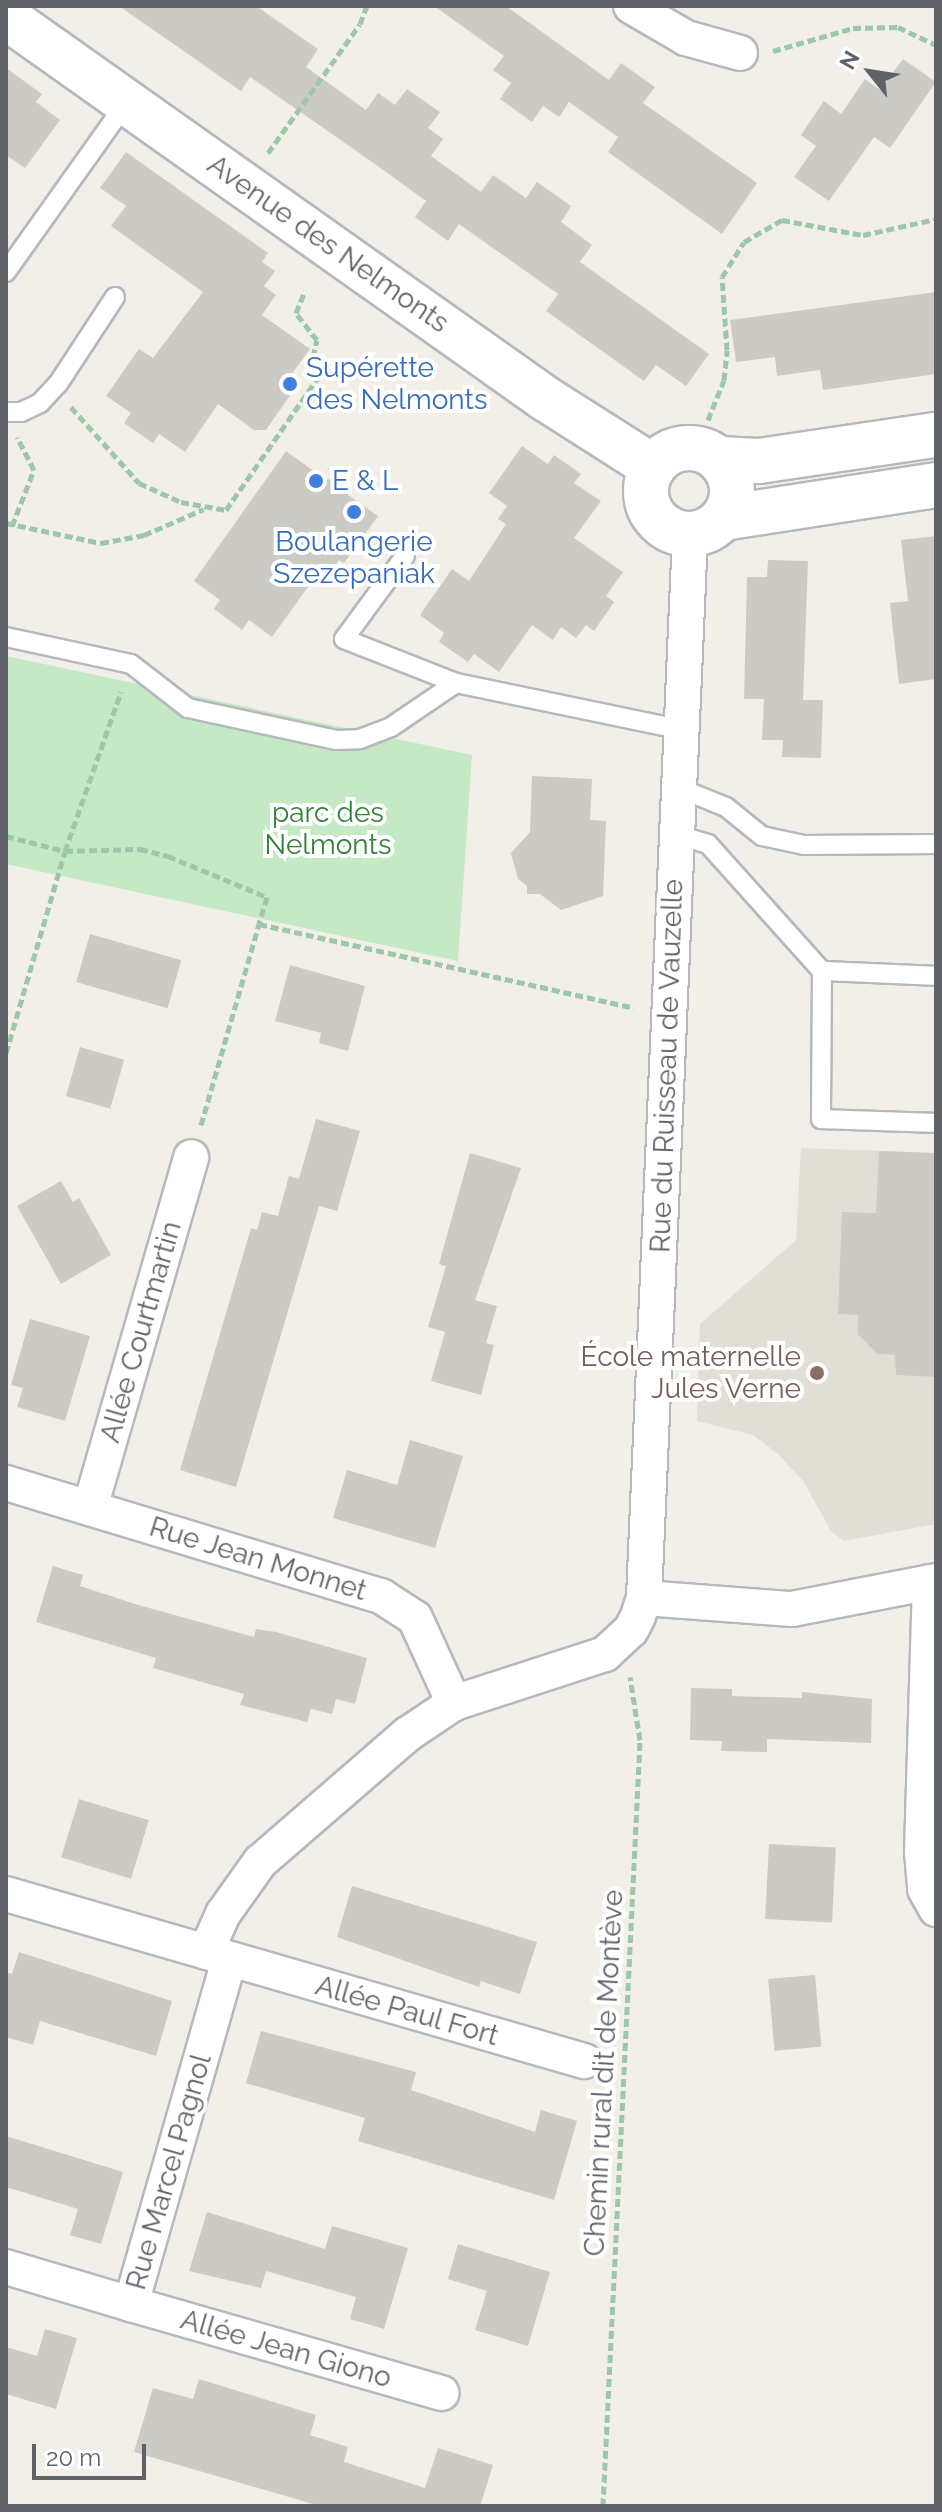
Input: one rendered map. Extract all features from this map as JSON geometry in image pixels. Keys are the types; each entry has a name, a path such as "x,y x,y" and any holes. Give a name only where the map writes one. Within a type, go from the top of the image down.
{"street":[{"path":"631,6 686,38 740,53"},
{"name":"Avenue des Nelmonts","path":"6,17 559,408 686,458 759,461 936,435"},
{"path":"706,526 731,482 686,458 647,479 648,506 665,527 706,526 936,485"},
{"name":"Rue du Ruisseau de Vauzelle","path":"644,1598 682,730 706,526"},
{"name":"Allée Courtmartin","path":"90,1508 191,1157"},
{"name":"Rue Jean Monnet","path":"6,1483 399,1605 424,1631 454,1703"},
{"path":"218,1956 223,1914 260,1862 408,1734 454,1703 587,1662 618,1644 631,1630 644,1598 792,1609 933,1581 922,1852 925,1889 936,1909"},
{"name":"Allée Paul Fort","path":"6,1894 584,2061"},
{"name":"Rue Marcel Pagnol","path":"6,2267 131,2304 218,1956"},
{"name":"Allée Jean Giono","path":"131,2304 441,2393"}],"lane":[{"path":"6,272 128,102"},
{"path":"14,412 58,384 115,297"},
{"path":"405,556 344,639 456,683 682,730"},
{"path":"6,637 131,664 188,708 336,740 383,731 456,683"},
{"path":"679,788 726,807 762,836 790,842 936,844"},
{"path":"677,835 708,844 822,971 821,1119 936,1123"},
{"path":"822,971 936,976"}],"path":[{"path":"235,178 271,151 360,24 367,6"},
{"path":"740,53 773,51 853,28 898,27 936,45"},
{"path":"686,458 713,412 724,380 722,277 744,242 782,220 863,235 936,219"},
{"path":"58,384 77,418 139,483 205,508 226,510 324,369 313,357 317,340 296,313 305,291"},
{"path":"14,412 16,443 34,470 9,525 101,543 144,535 205,508"},
{"path":"6,1053 65,851 131,664"},
{"path":"6,836 65,851 140,849 168,856 267,897 191,1157"},
{"path":"259,924 669,1016"},
{"name":"Chemin rural dit de Montève","path":"603,2506 640,1740 638,1705 618,1644"}],"shaded area":[{"name":"École maternelle Jules Verne","path":"801,1148 936,1153 936,1524 844,1541 831,1531 803,1481 777,1453 753,1435 697,1421 700,1324 796,1240"}],"green space":[{"name":"parc des Nelmonts","path":"6,656 472,755 458,961 6,864"}],"building":[{"path":"119,6 256,6 318,49 306,67 366,110 378,93 395,105 407,89 440,112 428,128 443,139 431,156 481,192 493,175 526,198 537,182 571,206 561,222 592,245 580,262 709,354 686,386 656,365 644,381 546,311 558,294 459,224 448,241 415,217 426,201 375,164 250,77 241,91"},
{"path":"434,6 506,6 609,80 621,63 655,87 643,103 757,183 722,234 608,152 618,137 569,102 559,117 543,106 532,122 500,99 511,83 493,70 504,56"},
{"path":"903,59 936,82 890,148 874,137 829,201 794,177 816,146 801,135 824,101 841,114 865,79 880,90"},
{"path":"6,68 42,94 36,102 60,120 25,168 6,155"},
{"path":"126,152 268,253 262,262 275,271 264,286 276,295 262,315 310,349 289,378 298,384 266,430 254,430 218,404 185,452 159,434 153,443 124,423 131,413 106,396 139,349 153,358 203,292 111,226 126,206 100,188"},
{"path":"936,292 936,374 823,390 820,370 777,376 775,357 736,362 730,320"},
{"path":"522,446 548,464 554,455 581,474 574,483 601,501 574,538 623,572 606,596 614,602 594,631 586,625 576,638 561,627 553,640 532,625 499,672 474,654 468,662 439,642 444,633 420,615 452,569 469,581 506,524 498,519 507,506 489,493"},
{"path":"286,451 326,480 349,476 348,495 378,516 344,563 339,560 333,568 325,563 272,637 249,620 242,630 214,609 220,600 194,581"},
{"path":"936,536 936,679 899,684 890,603 908,601 901,540"},
{"path":"768,560 808,561 803,700 823,700 821,758 782,757 783,740 762,740 764,699 744,699 747,577 767,577"},
{"path":"532,776 592,779 590,820 606,821 603,896 561,910 540,894 527,894 527,886 518,879 511,853 530,832"},
{"path":"90,934 181,960 168,1008 76,982"},
{"path":"290,965 365,986 348,1051 319,1043 321,1033 275,1021"},
{"path":"80,1047 124,1060 110,1109 66,1096"},
{"path":"316,1119 360,1131 337,1211 319,1206 236,1487 180,1470 251,1228 257,1230 262,1212 278,1216 289,1176 299,1179"},
{"path":"879,1151 936,1153 936,1377 896,1375 895,1355 877,1354 858,1334 858,1315 838,1314 842,1212 876,1213"},
{"path":"470,1153 521,1168 475,1300 497,1306 486,1343 494,1345 481,1395 431,1381 445,1332 428,1327 446,1266 439,1264"},
{"path":"61,1181 73,1202 79,1198 111,1255 61,1284 17,1206"},
{"path":"30,1319 90,1336 65,1421 17,1407 23,1388 11,1385"},
{"path":"410,1440 463,1456 435,1548 333,1518 347,1470 397,1485"},
{"path":"53,1566 83,1575 80,1586 135,1604 254,1637 256,1629 276,1632 367,1658 355,1704 336,1699 332,1714 311,1709 307,1722 240,1705 244,1694 153,1668 156,1658 36,1622"},
{"path":"691,1688 732,1689 732,1696 802,1698 802,1692 872,1699 871,1743 767,1739 767,1752 721,1751 722,1741 690,1740"},
{"path":"79,1799 149,1820 131,1879 61,1857"},
{"path":"769,1844 836,1848 832,1922 765,1919"},
{"path":"352,1886 537,1942 520,1994 481,1981 479,1987 337,1937"},
{"path":"19,1952 172,2001 156,2056 40,2021 33,2045 6,2037 6,1972 12,1974"},
{"path":"815,1975 821,2047 774,2051 768,1979"},
{"path":"261,2031 416,2072 411,2090 535,2132 541,2110 577,2121 554,2200 358,2141 365,2118 246,2083"},
{"path":"6,2136 123,2172 101,2244 70,2235 78,2209 6,2187"},
{"path":"207,2212 325,2249 332,2226 408,2248 384,2329 350,2319 356,2297 266,2271 261,2288 189,2271"},
{"path":"458,2244 550,2272 528,2346 475,2330 487,2291 448,2279"},
{"path":"45,2329 77,2338 56,2409 6,2394 6,2347 37,2356"},
{"path":"199,2379 316,2415 310,2435 348,2447 344,2462 425,2488 438,2448 493,2465 480,2506 320,2506 134,2452 153,2388 193,2399"}],"place":[{"name":"Supérette des Nelmonts","path":"290,384"},
{"name":"E & L","path":"316,481"},
{"name":"Boulangerie Szezepaniak","path":"354,512"},
{"name":"École maternelle Jules Verne","path":"817,1373"}]}
